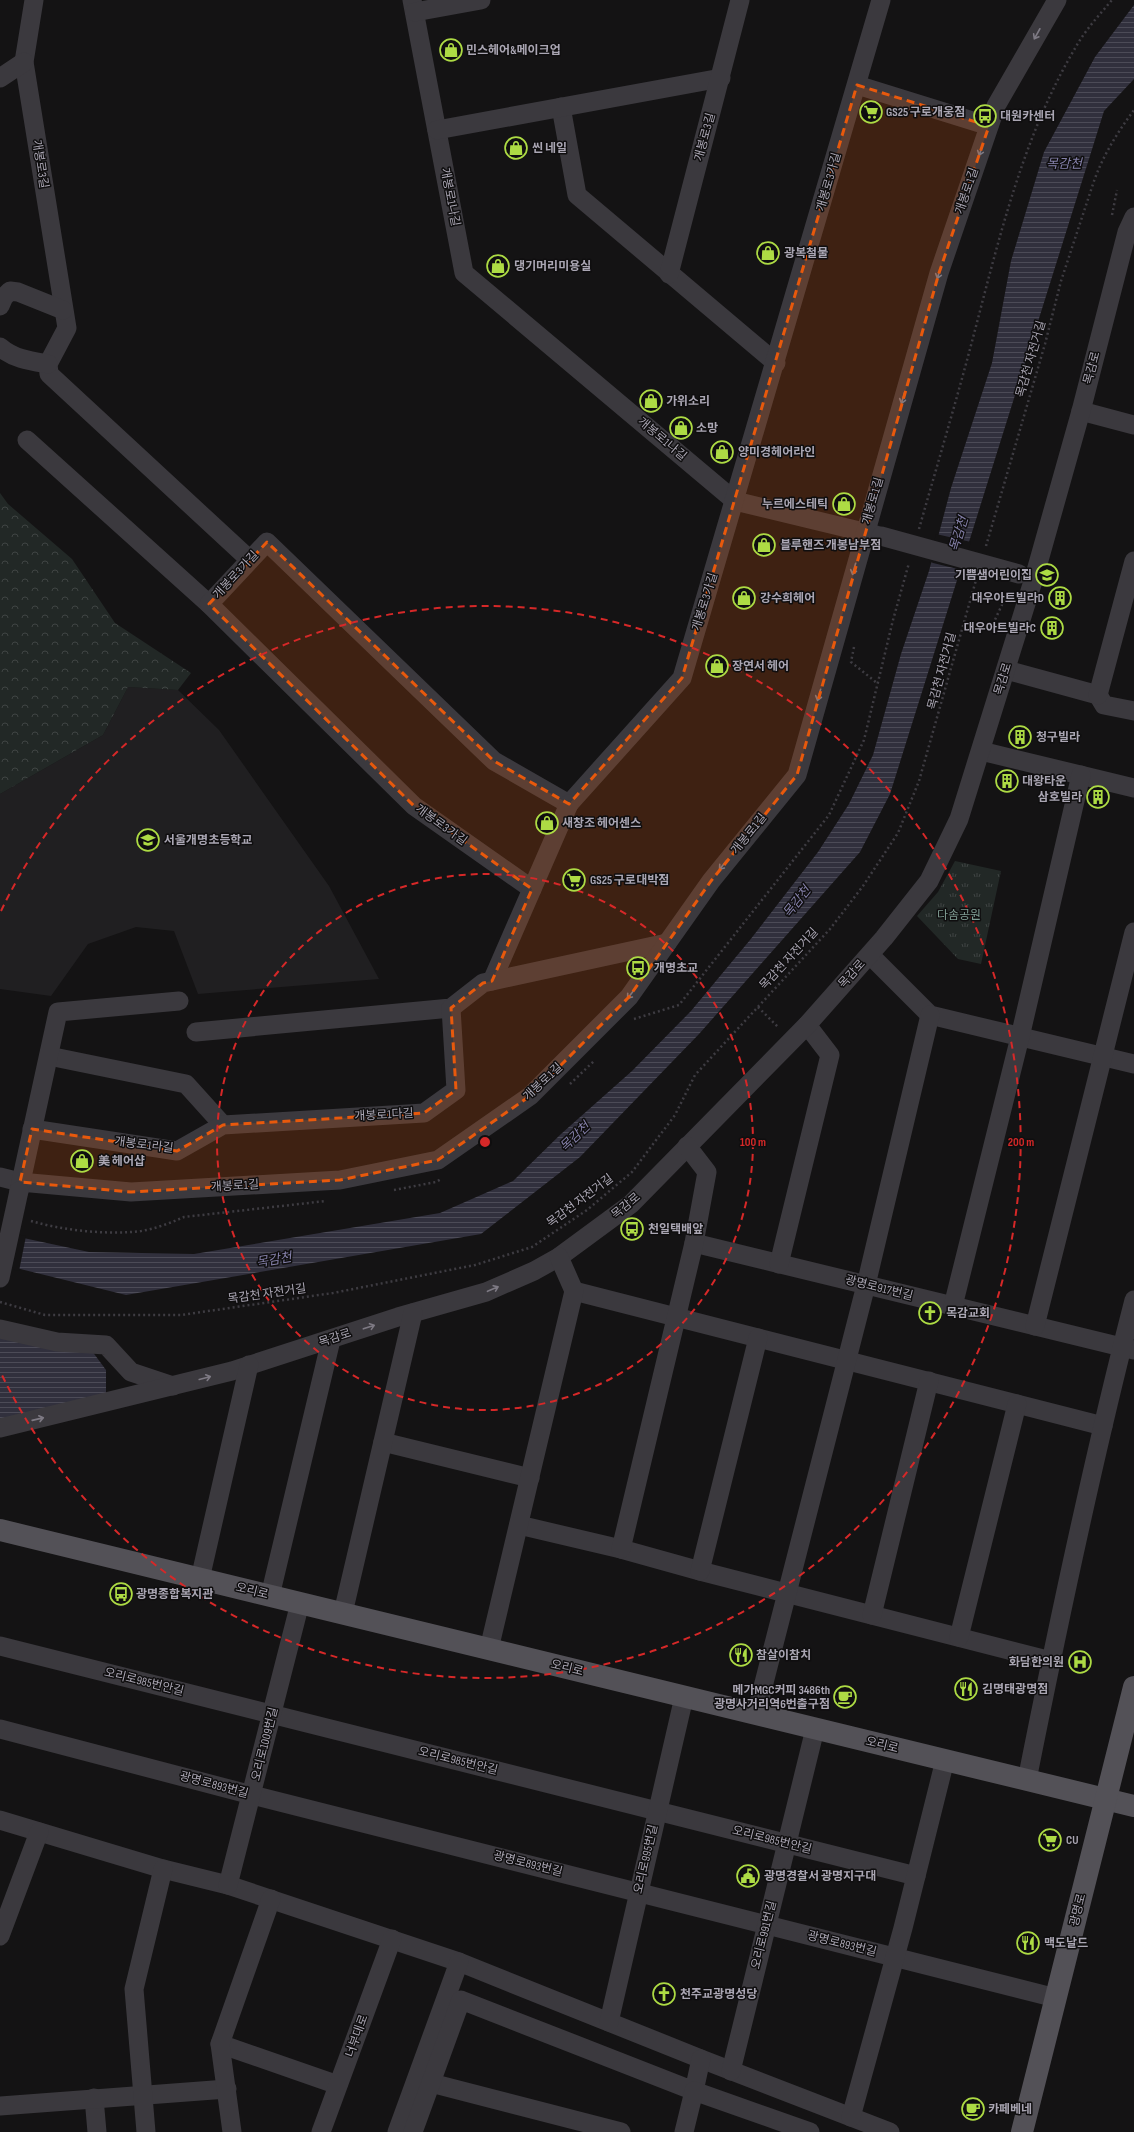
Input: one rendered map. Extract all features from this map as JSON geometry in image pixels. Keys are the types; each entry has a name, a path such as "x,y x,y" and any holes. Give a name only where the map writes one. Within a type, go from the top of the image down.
{"main road":[{"name":"오리로","path":"0,1530 1134,1806"},
{"name":"광명로","path":"1022,2132 1134,1687"}],"street":[{"name":"개봉로3길","path":"34,0 24,62 65,319"},
{"path":"414,6 481,0"},
{"name":"개봉로3길","path":"669,274 740,0"},
{"name":"개봉로3가길","path":"492,981 569,804 682,678 776,363 881,0"},
{"name":"개봉로1길","path":"0,1177 20,1186 131,1192 340,1180 438,1160 530,1096 629,997 710,881 797,775 873,534 939,274 996,106 1057,0"},
{"name":"개봉로1나길","path":"414,6 464,273 735,501 873,534 1026,576"},
{"path":"0,78 24,62"},
{"path":"437,130 721,78"},
{"path":"857,85 989,126"},
{"path":"561,107 577,195 776,363"},
{"name":"목감로","path":"0,1428 173,1386 249,1365 413,1313 486,1292 534,1272 559,1257 631,1204 807,1025 870,955 929,881 959,819 982,751 1006,670 1026,576 1081,411 1128,232 1134,217"},
{"path":"0,306 4,297 10,291 18,292 65,319 48,364 50,374 250,560"},
{"path":"0,347 8,354 22,359 48,364"},
{"path":"1081,411 1134,425"},
{"path":"27,440 209,604"},
{"name":"개봉로3가길","path":"532,889 414,806 209,604 267,542 494,761 569,804"},
{"path":"1098,695 1134,561"},
{"path":"1006,670 1098,695 1104,705 1134,711"},
{"path":"982,751 1134,788"},
{"path":"953,1306 1020,1037 1081,775"},
{"path":"1035,1326 1134,932"},
{"path":"196,1032 451,1008 483,983 667,943"},
{"path":"870,955 930,1016 1134,1064"},
{"path":"0,1278 58,1012 178,1001"},
{"name":"개봉로1다길","path":"223,1124 424,1113 456,1090 451,1008"},
{"path":"756,1714 866,1285 930,1016"},
{"path":"779,1264 830,1055 807,1025"},
{"path":"49,1056 186,1084 223,1124"},
{"name":"개봉로1라길","path":"32,1129 177,1151 223,1124"},
{"path":"621,1549 675,1317 694,1243 707,1172 687,1146"},
{"name":"광명로917번길","path":"694,1243 1128,1349"},
{"path":"489,1649 574,1291 559,1257"},
{"path":"574,1291 1103,1426"},
{"path":"1027,1780 1051,1661 1103,1426 1128,1349 1134,1300"},
{"path":"343,1613 413,1313"},
{"path":"0,1329 57,1342 106,1345 131,1372 173,1386"},
{"path":"700,1571 758,1338"},
{"path":"270,1596 331,1340"},
{"path":"200,1578 249,1365"},
{"path":"872,1615 929,1381"},
{"path":"959,1637 1017,1404"},
{"path":"383,1442 530,1478"},
{"path":"519,1525 621,1549 700,1571 1051,1661"},
{"name":"오리로1009번길","path":"228,1885 300,1603"},
{"name":"오리로985번안길","path":"0,1646 916,1876"},
{"name":"오리로995번길","path":"608,2022 684,1697"},
{"name":"광명로893번길","path":"0,1729 252,1795 1056,1998"},
{"name":"오리로991번길","path":"731,2071 815,1729"},
{"path":"851,2117 895,1957 945,1760"},
{"path":"0,1820 163,1869 228,1885 459,1962 700,2059 890,2132"},
{"path":"0,1936 39,1832"},
{"path":"146,2132 134,1989 163,1869"},
{"path":"232,2132 220,2044 271,1899"},
{"name":"너부대로","path":"321,2132 392,1939"},
{"path":"397,2132 459,1962"},
{"path":"413,2132 461,2000 694,2091 810,2132"},
{"path":"220,2044 338,2085"},
{"path":"684,2132 700,2059"},
{"path":"431,2083 621,2132"},
{"path":"0,2106 142,2094 227,2089"},
{"path":"94,2098 97,2132"}],"path":[{"path":"917,536 969,352 999,238 1023,163 1056,82 1081,39 1112,0"},
{"name":"목감천 자전거길","path":"984,554 1045,344 1061,281 1096,174 1114,136 1134,110"},
{"path":"1112,215 1117,190"},
{"path":"629,1020 679,1005 829,815 864,740 893,620 910,559"},
{"name":"목감천 자전거길","path":"0,1302 45,1315 181,1315 333,1293 475,1265 532,1247 587,1210 632,1172 675,1115 695,1075 830,929 863,886 898,833 919,782 977,576"},
{"path":"993,624 1007,594"},
{"path":"758,1007 791,1040"},
{"path":"568,1086 599,1054"},
{"path":"390,1190 436,1182 443,1178"},
{"path":"28,1220 42,1224 93,1231 132,1232 163,1226 184,1217 330,1200"}],"highlighted area":[{"path":"857,85 989,126 939,273 797,775 711,881 629,997 530,1096 438,1160 340,1180 131,1192 20,1182 32,1129 177,1151 223,1125 424,1113 456,1090 451,1008 483,983 492,981 532,889 414,806 209,604 267,542 494,761 569,804 682,678"}],"shaded area":[{"name":"서울개명초등학교","path":"128,687 178,690 219,730 329,886 379,979 198,994 174,931 136,927 88,944 51,996 0,989 0,794 103,735"}],"green space":[{"path":"0,493 8,504 72,559 115,623 191,673 178,690 128,687 103,735 0,794"},
{"name":"다솜공원","path":"955,861 1001,871 981,964 958,959 917,916 938,892"}],"water":[{"name":"목감천","path":"1134,5 1134,79 1104,111 890,794 860,852 699,1034 580,1157 481,1234 126,1295 0,1264 0,1233 89,1252 194,1254 440,1213 513,1181 561,1134 632,1071 691,1011 750,940 818,852 849,804 873,755 901,654 929,571 951,488 992,363 1011,261 1044,152 1095,57"},
{"path":"0,1336 92,1351 106,1370 106,1393 0,1419"}],"pier":[{"path":"936,534 971,542 962,570 929,562"},
{"path":"0,1231 26,1236 19,1271 0,1267"}],"place":[{"name":"민스헤어&메이크업","path":"451,50"},
{"name":"GS25 구로개웅점","path":"871,112"},
{"name":"대원카센터","path":"985,116"},
{"name":"씬 네일","path":"516,148"},
{"name":"광복철물","path":"768,253"},
{"name":"댕기머리미용실","path":"498,266"},
{"name":"가위소리","path":"651,401"},
{"name":"소망","path":"681,428"},
{"name":"양미경헤어라인","path":"722,452"},
{"name":"누르에스테틱","path":"844,504"},
{"name":"블루핸즈 개봉남부점","path":"764,545"},
{"name":"기쁨샘어린이집","path":"1047,575"},
{"name":"강수희헤어","path":"744,598"},
{"name":"대우아트빌라D","path":"1060,598"},
{"name":"대우아트빌라C","path":"1052,628"},
{"name":"장연서 헤어","path":"717,666"},
{"name":"청구빌라","path":"1020,737"},
{"name":"대왕타운","path":"1007,781"},
{"name":"삼호빌라","path":"1098,797"},
{"name":"새창조 헤어센스","path":"547,823"},
{"name":"서울개명초등학교","path":"148,840"},
{"name":"GS25 구로대박점","path":"574,880"},
{"name":"개명초교","path":"638,968"},
{"name":"美 헤어샵","path":"82,1161"},
{"name":"천일택배앞","path":"632,1229"},
{"name":"목감교회","path":"930,1313"},
{"name":"광명종합복지관","path":"121,1594"},
{"name":"참살이참치","path":"741,1655"},
{"name":"화담한의원","path":"1080,1662"},
{"name":"김명태광명점","path":"966,1689"},
{"name":"메가MGC커피 3486th 광명사거리역6번출구점","path":"845,1697"},
{"name":"CU","path":"1050,1840"},
{"name":"광명경찰서 광명지구대","path":"748,1876"},
{"name":"맥도날드","path":"1028,1943"},
{"name":"천주교광명성당","path":"664,1994"},
{"name":"카페베네","path":"973,2109"}]}
